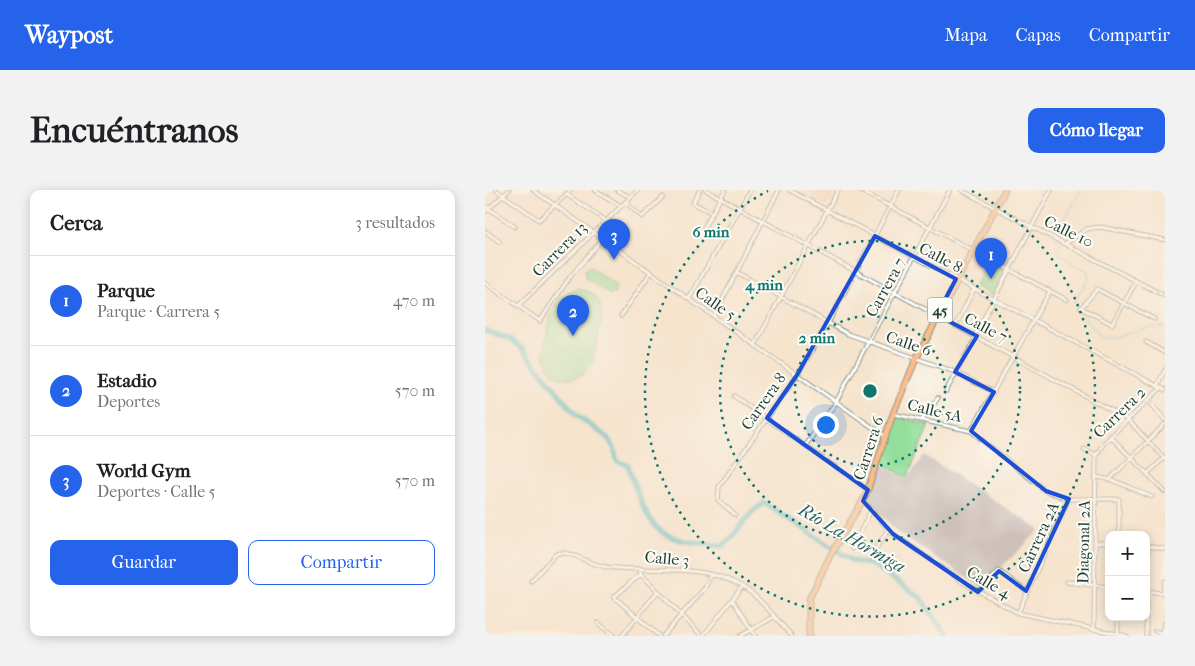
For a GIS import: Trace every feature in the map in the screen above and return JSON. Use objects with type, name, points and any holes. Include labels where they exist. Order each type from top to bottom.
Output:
[{"type":"main road","name":"Carrera 6","points":[[809,636],[809,599],[830,556],[868,490],[893,414],[916,358],[956,279],[1005,190]]},
{"type":"street","points":[[496,190],[539,220],[571,190]]},
{"type":"street","points":[[485,212],[487,207],[509,190]]},
{"type":"street","name":"Calle 5","points":[[533,190],[885,436]]},
{"type":"street","points":[[595,190],[621,206]]},
{"type":"street","points":[[617,190],[630,197]]},
{"type":"street","name":"Carrera 13","points":[[519,305],[637,190]]},
{"type":"street","points":[[700,190],[693,203],[712,213]]},
{"type":"street","name":"Calle 7","points":[[707,190],[1014,356],[1127,420],[1165,458]]},
{"type":"street","points":[[703,228],[725,190]]},
{"type":"street","points":[[689,299],[750,190]]},
{"type":"street","points":[[714,316],[779,190]]},
{"type":"street","name":"Calle 8","points":[[789,190],[1161,388]]},
{"type":"street","points":[[755,345],[838,190]]},
{"type":"street","points":[[859,190],[1067,300]]},
{"type":"street","name":"Carrera 8","points":[[735,515],[718,500],[719,487],[797,375],[828,323],[899,190]]},
{"type":"street","name":"Carrera 7","points":[[806,445],[836,402],[950,190]]},
{"type":"street","name":"Calle 10","points":[[961,190],[1061,240],[1165,296]]},
{"type":"street","points":[[946,391],[1051,190]]},
{"type":"street","points":[[566,194],[605,220]]},
{"type":"street","points":[[625,202],[642,217],[663,197]]},
{"type":"street","points":[[487,207],[515,227]]},
{"type":"street","points":[[1066,243],[1087,229],[1100,227],[1165,240]]},
{"type":"street","points":[[485,232],[500,242]]},
{"type":"street","points":[[485,282],[540,321],[570,277],[603,238]]},
{"type":"street","points":[[621,316],[651,272]]},
{"type":"street","name":"Calle 6","points":[[738,272],[828,323],[869,342],[955,372],[994,392]]},
{"type":"street","points":[[1136,282],[1124,303],[1112,324],[1081,308],[1097,289],[1124,303],[1154,319]]},
{"type":"street","points":[[956,325],[974,289]]},
{"type":"street","points":[[1050,291],[971,431],[1046,491],[1069,499],[1119,499],[1119,531]]},
{"type":"street","points":[[1146,342],[1165,353]]},
{"type":"street","name":"Carrera 2","points":[[1096,455],[1110,436],[1161,388],[1165,370]]},
{"type":"street","points":[[734,396],[868,490]]},
{"type":"street","points":[[922,420],[938,398]]},
{"type":"street","points":[[1148,400],[1165,420]]},
{"type":"street","name":"Calle 5A","points":[[893,414],[971,431]]},
{"type":"street","points":[[1111,478],[1165,424]]},
{"type":"street","points":[[1110,436],[1165,492]]},
{"type":"street","points":[[1084,449],[1096,455]]},
{"type":"street","name":"Diagonal 2A","points":[[1094,630],[1096,455]]},
{"type":"street","points":[[1147,474],[1165,458]]},
{"type":"street","points":[[1096,477],[1111,478],[1152,497]]},
{"type":"street","name":"Carrera 2A","points":[[1018,614],[1069,499]]},
{"type":"street","name":"Calle 4","points":[[863,501],[888,529],[978,592],[1018,614],[1127,636]]},
{"type":"street","points":[[853,549],[871,510]]},
{"type":"street","points":[[871,557],[888,529]]},
{"type":"street","points":[[1095,543],[1105,543]]},
{"type":"street","points":[[1150,546],[1165,549]]},
{"type":"street","name":"Calle 3","points":[[531,581],[556,554],[561,552],[569,553],[587,563],[606,567],[640,568],[727,577],[753,594],[792,636]]},
{"type":"street","points":[[640,568],[641,574],[702,636],[733,600],[742,586]]},
{"type":"street","points":[[978,592],[999,571],[1027,591]]},
{"type":"street","points":[[641,574],[614,597],[659,636]]},
{"type":"street","points":[[663,636],[705,588],[711,575]]},
{"type":"street","points":[[1150,591],[1163,592],[1165,581]]},
{"type":"street","points":[[1067,582],[1105,586]]},
{"type":"street","points":[[622,636],[659,592]]},
{"type":"street","points":[[733,600],[755,636]]},
{"type":"street","points":[[740,636],[751,628],[774,617]]},
{"type":"street","points":[[1118,621],[1118,634]]},
{"type":"street","points":[[1146,621],[1146,636]]},
{"type":"street","points":[[598,623],[614,636]]},
{"type":"street","points":[[1161,634],[1165,623]]},
{"type":"street","points":[[1155,631],[1165,635]]},
{"type":"highlighted area","points":[[875,236],[956,279],[937,315],[977,336],[955,372],[994,392],[971,431],[1046,491],[1069,499],[1026,591],[999,571],[978,592],[893,534],[863,501],[868,490],[767,418],[797,375]]},
{"type":"shaded area","points":[[815,190],[836,190],[827,207],[811,198]]},
{"type":"shaded area","points":[[924,455],[1040,530],[981,587],[897,532],[870,501],[881,464],[907,480]]},
{"type":"green space","points":[[988,261],[1007,271],[993,296],[975,286]]},
{"type":"green space","points":[[589,266],[616,286],[615,293],[610,295],[585,278],[585,269]]},
{"type":"green space","points":[[576,289],[587,291],[599,301],[602,316],[601,325],[589,369],[581,376],[565,379],[551,371],[543,354],[551,315],[555,306],[560,298]]},
{"type":"green space","points":[[895,416],[929,425],[907,478],[881,462]]},
{"type":"waterway","points":[[1058,239],[1059,224],[1064,220],[1081,190]]},
{"type":"waterway","points":[[1059,243],[1059,254],[1069,260],[1072,265],[1087,270],[1089,278],[1074,302],[1075,307],[1101,337],[1117,336],[1148,327],[1165,327]]},
{"type":"waterway","name":"Río La Hormiga","points":[[485,330],[509,339],[523,349],[576,415],[607,437],[614,448],[617,461],[628,465],[637,493],[652,522],[665,534],[685,541],[723,546],[753,512],[764,503],[853,561],[873,565],[920,597],[947,636]]},
{"type":"place","name":"World Gym","points":[[614,260]]},
{"type":"place","name":"Parque","points":[[991,279]]},
{"type":"place","name":"Estadio","points":[[573,336]]}]
